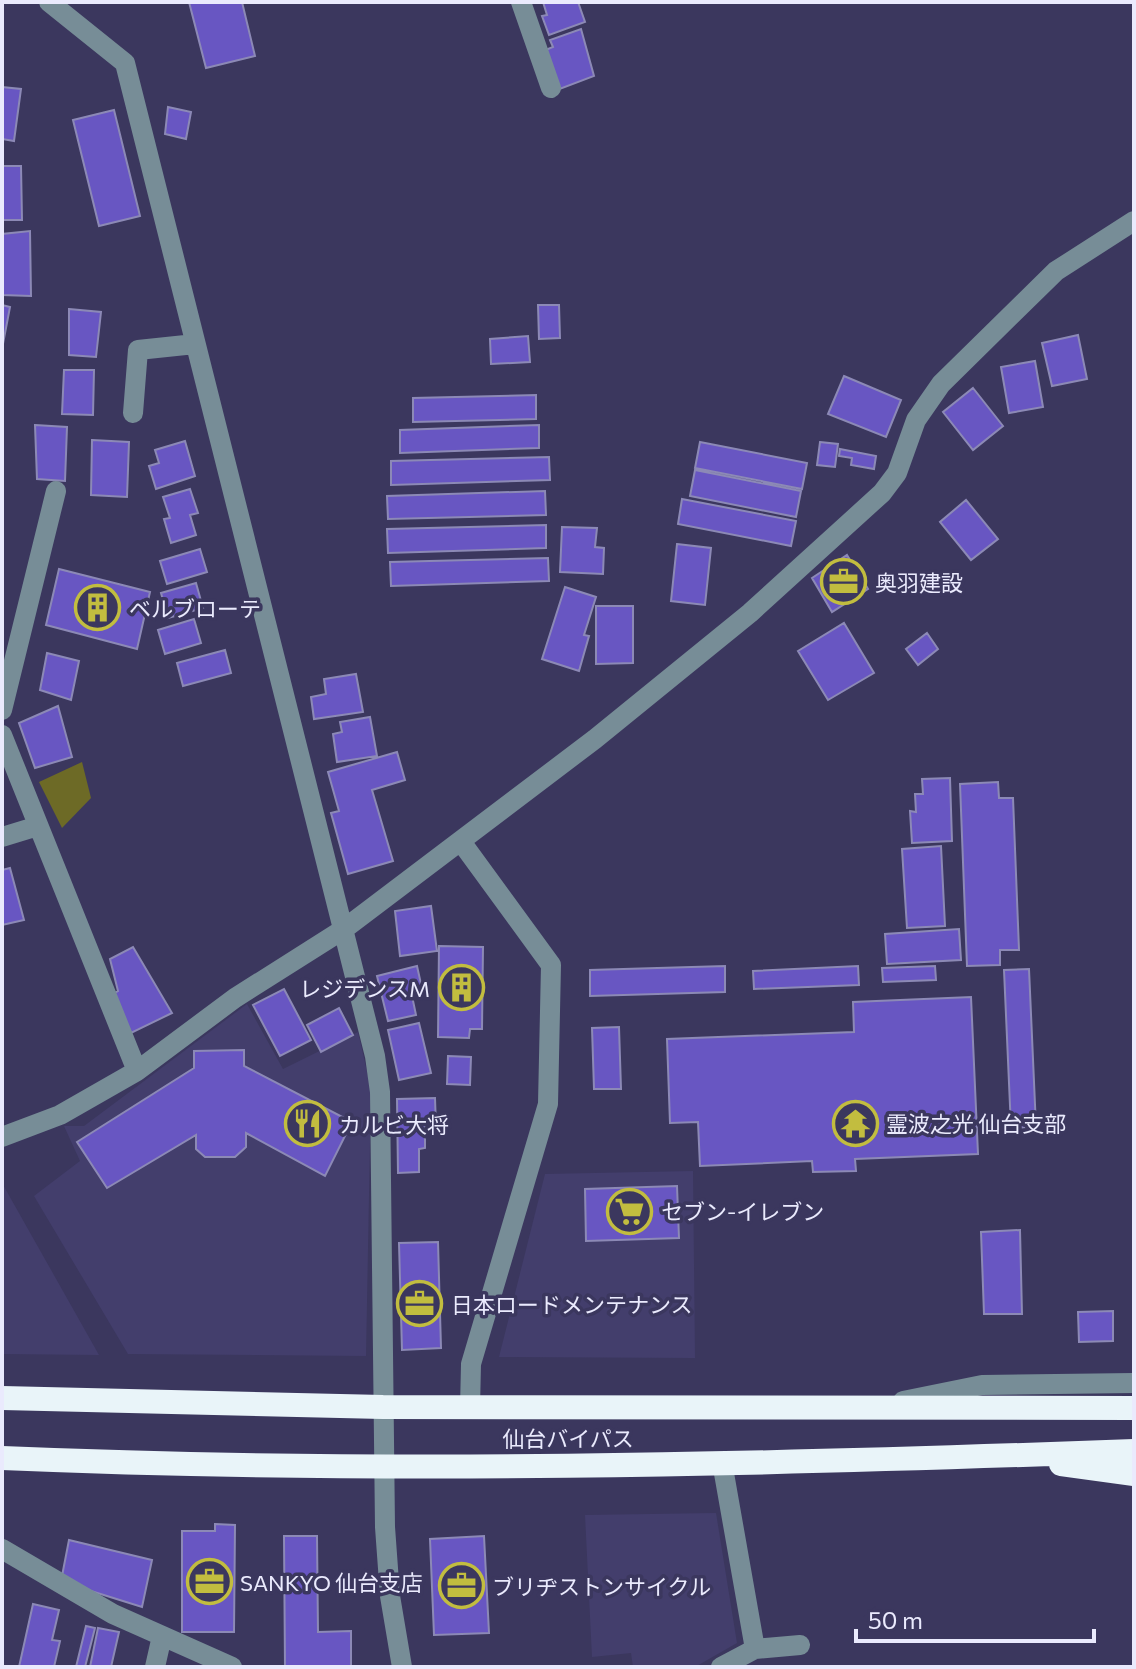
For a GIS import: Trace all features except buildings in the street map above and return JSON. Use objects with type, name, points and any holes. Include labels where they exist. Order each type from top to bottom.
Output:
[{"type":"highway","name":"仙台バイパス","points":[[2,1398],[470,1408],[1134,1408]]},
{"type":"highway","name":"仙台バイパス","points":[[2,1458],[384,1465],[722,1462],[1134,1451]]},
{"type":"highway","points":[[1015,1455],[1134,1474]]},
{"type":"street","points":[[49,2],[125,63],[344,929],[380,1092],[384,1465],[390,1596],[402,1667]]},
{"type":"street","points":[[521,2],[551,88]]},
{"type":"street","points":[[2,1137],[60,1115],[137,1071],[235,998],[344,929],[462,843],[750,613],[882,493],[897,473],[916,420],[941,384],[1056,271],[1134,221]]},
{"type":"street","points":[[133,413],[138,350],[195,344]]},
{"type":"street","points":[[2,710],[56,491]]},
{"type":"street","points":[[2,735],[137,1071]]},
{"type":"street","points":[[2,837],[38,826]]},
{"type":"street","points":[[462,843],[551,965],[548,1104],[471,1364],[470,1408]]},
{"type":"street","points":[[880,1406],[982,1385],[1134,1383]]},
{"type":"street","points":[[722,1462],[755,1649]]},
{"type":"street","points":[[2,1549],[113,1614],[232,1667]]},
{"type":"street","points":[[155,1667],[162,1636]]},
{"type":"street","points":[[721,1667],[755,1649],[800,1645]]},
{"type":"shaded area","points":[[82,762],[91,798],[62,828],[39,782]]},
{"type":"shaded area","points":[[247,1004],[283,1069],[358,1032],[371,1089],[366,1356],[128,1354],[34,1196],[80,1161],[64,1126],[84,1126]]},
{"type":"shaded area","points":[[693,1171],[695,1358],[499,1357],[545,1174]]},
{"type":"shaded area","points":[[2,1183],[99,1355],[2,1354]]},
{"type":"shaded area","points":[[716,1513],[737,1643],[695,1667],[633,1667],[631,1653],[592,1657],[585,1515]]},
{"type":"place","name":"奥羽建設","points":[[844,582]]},
{"type":"place","name":"ベルブローテ","points":[[98,608]]},
{"type":"place","name":"レジデンスM","points":[[461,988]]},
{"type":"place","name":"霊波之光 仙台支部","points":[[855,1123]]},
{"type":"place","name":"カルビ大将","points":[[308,1124]]},
{"type":"place","name":"セブン-イレブン","points":[[630,1211]]},
{"type":"place","name":"日本ロードメンテナンス","points":[[420,1304]]},
{"type":"place","name":"SANKYO 仙台支店","points":[[209,1582]]},
{"type":"place","name":"ブリヂストンサイクル","points":[[461,1586]]}]
